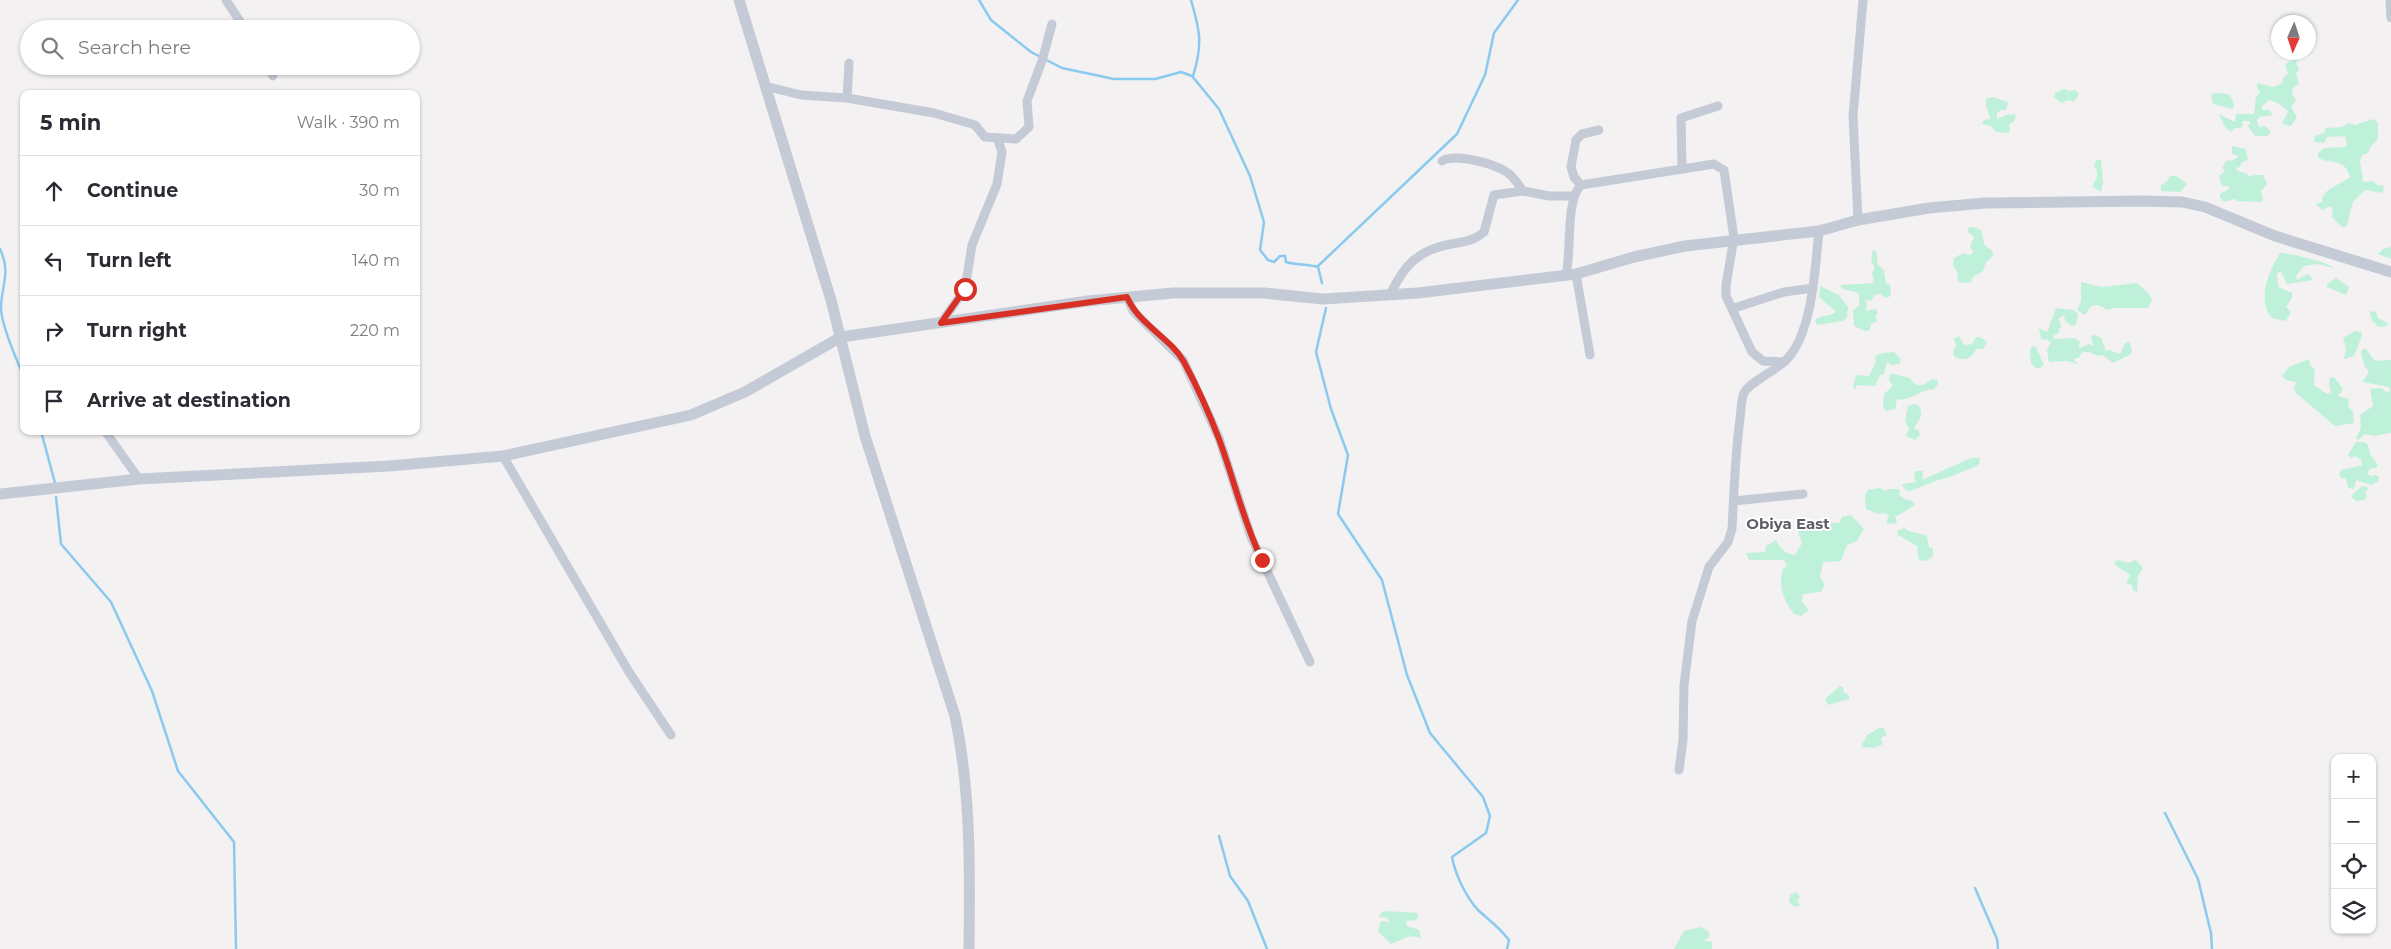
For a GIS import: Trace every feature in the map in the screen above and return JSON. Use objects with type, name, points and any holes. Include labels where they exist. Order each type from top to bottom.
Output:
[{"type":"street","points":[[226,0],[239,20]]},
{"type":"street","points":[[739,0],[841,337],[865,436],[949,696],[964,759],[970,865],[968,949]]},
{"type":"street","points":[[1858,220],[1853,116],[1863,0]]},
{"type":"street","points":[[2390,0],[2391,18]]},
{"type":"street","points":[[1002,152],[1028,127],[1027,101],[1043,57],[1052,24]]},
{"type":"street","points":[[847,98],[849,63]]},
{"type":"street","points":[[765,86],[801,95],[847,98],[934,113],[967,121],[975,125],[985,137],[998,140],[1016,139]]},
{"type":"street","points":[[1682,169],[1680,118],[1718,106]]},
{"type":"street","points":[[1581,185],[1574,177],[1571,167],[1576,140],[1582,134],[1599,130]]},
{"type":"street","points":[[941,323],[965,289],[972,245],[997,184],[1002,152],[998,140]]},
{"type":"street","points":[[1442,161],[1458,157],[1493,166],[1506,171],[1523,191]]},
{"type":"street","points":[[1590,355],[1571,274],[1573,196],[1581,185],[1714,164],[1724,170],[1734,238],[1726,285],[1726,296],[1734,308],[1752,352],[1763,360],[1784,362]]},
{"type":"street","points":[[1390,295],[1405,268],[1423,252],[1472,240],[1484,232],[1494,196],[1523,191],[1549,196],[1573,196]]},
{"type":"street","points":[[0,494],[139,479],[389,466],[504,456],[691,415],[745,392],[801,362],[841,337],[1127,297],[1264,293],[1323,299],[1390,295],[1571,274],[1634,256],[1685,246],[1734,238],[1819,231],[1858,220],[1929,208],[1984,203],[2182,202],[2205,207],[2275,236],[2391,272]]},
{"type":"street","points":[[1679,770],[1683,740],[1684,685],[1692,621],[1709,567],[1728,542],[1732,529],[1738,434],[1744,393],[1749,386],[1774,372],[1794,350],[1807,318],[1813,288],[1819,231]]},
{"type":"street","points":[[1734,308],[1784,292],[1813,288]]},
{"type":"street","points":[[1127,297],[1133,311],[1162,337],[1183,360],[1219,438],[1251,537],[1310,662]]},
{"type":"street","points":[[108,435],[139,479]]},
{"type":"street","points":[[504,456],[609,638],[671,735]]},
{"type":"street","points":[[1734,501],[1803,494]]},
{"type":"green space","points":[[2293,60],[2299,60],[2296,61],[2299,70],[2296,73],[2299,84],[2292,89],[2292,94],[2296,100],[2291,107],[2297,117],[2291,126],[2282,124],[2288,111],[2278,103],[2269,100],[2262,106],[2262,110],[2269,110],[2273,115],[2259,117],[2257,120],[2259,127],[2266,126],[2271,133],[2267,136],[2255,136],[2247,125],[2251,124],[2249,121],[2242,121],[2243,125],[2241,128],[2235,128],[2231,132],[2225,127],[2219,114],[2235,121],[2236,114],[2254,114],[2256,97],[2260,92],[2257,83],[2274,87],[2282,83],[2283,78],[2288,74],[2285,64]]},
{"type":"green space","points":[[2064,89],[2069,91],[2075,90],[2079,94],[2074,102],[2069,100],[2061,103],[2054,97],[2055,93]]},
{"type":"green space","points":[[2223,93],[2230,95],[2234,104],[2233,109],[2213,104],[2211,94]]},
{"type":"green space","points":[[1993,97],[2008,102],[2006,110],[2001,110],[1997,113],[1997,119],[2006,115],[2016,114],[2015,120],[2009,125],[2010,131],[2008,133],[1996,132],[1991,126],[1982,124],[1984,120],[1990,119],[1986,99]]},
{"type":"green space","points":[[2374,119],[2378,123],[2378,139],[2371,146],[2368,153],[2362,155],[2360,160],[2363,182],[2372,181],[2377,185],[2384,186],[2383,193],[2365,190],[2353,202],[2347,225],[2343,228],[2332,217],[2333,209],[2330,206],[2322,210],[2316,204],[2322,202],[2328,190],[2350,177],[2348,170],[2344,166],[2318,157],[2318,153],[2324,148],[2345,147],[2347,144],[2345,136],[2327,137],[2324,143],[2314,142],[2315,136],[2324,133],[2326,128],[2342,127],[2349,123],[2355,125]]},
{"type":"green space","points":[[2232,146],[2246,149],[2248,160],[2236,168],[2237,171],[2246,173],[2250,177],[2263,175],[2267,184],[2261,191],[2263,200],[2261,202],[2238,201],[2235,199],[2224,202],[2220,198],[2220,194],[2229,189],[2229,186],[2222,186],[2219,176],[2225,171],[2222,168],[2226,161],[2233,160],[2239,156],[2232,154]]},
{"type":"green space","points":[[2096,160],[2101,160],[2103,182],[2101,192],[2092,186],[2097,176],[2094,166]]},
{"type":"green space","points":[[2170,176],[2176,176],[2187,184],[2180,192],[2161,191],[2161,185]]},
{"type":"green space","points":[[1973,227],[1981,230],[1985,246],[1992,250],[1993,256],[1986,262],[1983,271],[1973,277],[1971,282],[1963,283],[1958,281],[1957,271],[1953,266],[1954,258],[1963,253],[1970,255],[1973,252],[1970,247],[1974,237],[1968,232],[1968,228]]},
{"type":"green space","points":[[2391,247],[2391,259],[2378,254],[2383,249]]},
{"type":"green space","points":[[1873,250],[1876,251],[1878,265],[1884,270],[1886,283],[1890,285],[1891,296],[1885,298],[1880,294],[1874,295],[1871,301],[1866,300],[1867,306],[1865,311],[1876,309],[1878,314],[1875,316],[1878,321],[1871,324],[1870,330],[1865,331],[1854,326],[1853,310],[1859,306],[1859,293],[1843,289],[1840,285],[1874,283],[1872,273],[1875,267],[1871,262]]},
{"type":"green space","points":[[2280,253],[2317,261],[2334,268],[2317,264],[2304,266],[2296,276],[2297,280],[2308,274],[2313,280],[2287,284],[2281,271],[2277,274],[2278,287],[2292,293],[2292,298],[2286,307],[2291,312],[2286,321],[2272,318],[2267,311],[2265,303],[2268,277]]},
{"type":"green space","points":[[2336,278],[2349,287],[2346,295],[2327,287],[2327,284]]},
{"type":"green space","points":[[2081,282],[2102,287],[2137,283],[2150,295],[2152,301],[2148,308],[2115,308],[2108,310],[2098,305],[2091,306],[2085,315],[2077,310],[2081,301]]},
{"type":"green space","points":[[1820,286],[1839,295],[1848,307],[1847,317],[1843,321],[1817,325],[1815,320],[1817,318],[1836,312],[1819,297]]},
{"type":"green space","points":[[2056,308],[2073,310],[2078,314],[2076,325],[2072,326],[2065,321],[2064,315],[2058,319],[2062,327],[2059,328],[2059,333],[2053,336],[2055,339],[2075,338],[2080,342],[2078,347],[2080,348],[2089,344],[2093,346],[2091,336],[2096,335],[2101,338],[2106,351],[2109,350],[2120,354],[2126,342],[2130,343],[2132,352],[2130,355],[2113,363],[2103,355],[2097,356],[2087,352],[2081,353],[2080,357],[2073,359],[2078,364],[2067,361],[2049,362],[2047,350],[2051,343],[2048,340],[2041,339],[2039,328],[2047,332]]},
{"type":"green space","points":[[2370,312],[2376,312],[2378,318],[2388,323],[2386,326],[2379,327],[2372,321]]},
{"type":"green space","points":[[2355,331],[2361,332],[2362,336],[2354,356],[2344,359],[2346,349],[2343,338]]},
{"type":"green space","points":[[1959,336],[1964,345],[1972,344],[1976,337],[1980,337],[1987,342],[1983,349],[1976,349],[1970,357],[1961,359],[1954,356],[1953,350],[1956,347],[1954,339]]},
{"type":"green space","points":[[2032,346],[2036,347],[2044,365],[2040,368],[2035,368],[2031,363],[2030,351]]},
{"type":"green space","points":[[2365,348],[2375,361],[2391,360],[2391,390],[2388,387],[2363,382],[2369,371],[2364,365],[2361,351]]},
{"type":"green space","points":[[1894,352],[1901,359],[1899,364],[1892,365],[1887,362],[1884,374],[1880,375],[1875,386],[1856,385],[1856,390],[1853,387],[1856,375],[1869,376],[1876,362],[1875,356]]},
{"type":"green space","points":[[2309,359],[2310,365],[2315,370],[2314,385],[2327,394],[2331,392],[2330,378],[2334,377],[2343,389],[2338,396],[2349,399],[2348,407],[2353,411],[2354,423],[2335,426],[2297,394],[2294,388],[2296,382],[2286,380],[2282,376],[2289,367]]},
{"type":"green space","points":[[1890,373],[1910,378],[1917,385],[1923,385],[1932,379],[1937,380],[1938,384],[1934,389],[1924,391],[1907,399],[1897,399],[1895,409],[1887,411],[1883,408],[1884,394],[1893,386],[1889,381]]},
{"type":"green space","points":[[2382,388],[2387,393],[2391,390],[2391,433],[2374,436],[2365,434],[2359,440],[2356,438],[2361,428],[2360,415],[2373,406],[2370,389]]},
{"type":"green space","points":[[1918,405],[1921,412],[1914,429],[1919,430],[1920,435],[1915,440],[1906,436],[1909,429],[1905,421],[1908,406]]},
{"type":"green space","points":[[2356,442],[2364,442],[2368,445],[2370,454],[2378,465],[2367,473],[2371,476],[2379,477],[2378,482],[2371,485],[2356,480],[2354,489],[2348,488],[2346,479],[2341,478],[2339,474],[2341,470],[2362,465],[2361,460],[2356,456],[2351,458],[2348,455]]},
{"type":"green space","points":[[1971,458],[1980,458],[1979,464],[1948,478],[1910,491],[1905,490],[1902,484],[1917,482],[1914,478],[1915,471],[1923,471],[1922,480]]},
{"type":"green space","points":[[2362,486],[2369,488],[2365,492],[2367,496],[2365,500],[2356,501],[2351,496]]},
{"type":"green space","points":[[1880,488],[1886,491],[1888,489],[1899,489],[1900,496],[1911,500],[1915,505],[1895,516],[1897,523],[1889,524],[1886,522],[1889,516],[1885,513],[1878,514],[1866,509],[1865,495],[1868,490]]},
{"type":"green space","points":[[1851,515],[1864,529],[1857,541],[1847,545],[1841,561],[1823,562],[1820,577],[1825,584],[1821,592],[1803,594],[1802,602],[1809,610],[1801,616],[1794,614],[1784,598],[1781,587],[1783,569],[1787,566],[1784,560],[1749,560],[1746,553],[1765,552],[1766,546],[1776,540],[1783,550],[1795,555],[1802,543],[1798,532],[1803,518],[1839,523],[1842,517]]},
{"type":"green space","points":[[1904,528],[1927,536],[1929,547],[1933,549],[1933,556],[1926,561],[1919,560],[1917,546],[1898,535],[1897,531]]},
{"type":"green space","points":[[2117,560],[2130,563],[2133,560],[2137,561],[2143,568],[2138,576],[2137,592],[2133,590],[2132,585],[2126,584],[2130,575],[2114,563]]},
{"type":"green space","points":[[1840,686],[1844,688],[1843,692],[1849,695],[1849,699],[1828,705],[1825,699]]},
{"type":"green space","points":[[1879,728],[1884,728],[1887,735],[1881,738],[1883,744],[1874,748],[1861,747],[1867,735]]},
{"type":"green space","points":[[1796,892],[1800,897],[1797,900],[1800,905],[1795,907],[1789,902],[1790,895]]},
{"type":"green space","points":[[1387,911],[1417,913],[1418,917],[1416,920],[1406,921],[1407,926],[1419,930],[1421,938],[1410,936],[1391,944],[1378,931],[1381,921],[1389,922],[1388,918],[1379,917],[1381,913]]},
{"type":"green space","points":[[1701,927],[1709,932],[1709,937],[1704,941],[1712,942],[1712,949],[1674,949],[1684,931]]},
{"type":"waterway","points":[[979,0],[991,20],[1031,52],[1062,68],[1114,79],[1155,79],[1181,72],[1192,76],[1219,109],[1250,176],[1264,222],[1260,250],[1268,260],[1274,262],[1280,256],[1285,256],[1286,262],[1318,267],[1322,283]]},
{"type":"waterway","points":[[1191,0],[1197,20],[1199,38],[1198,55],[1193,76]]},
{"type":"waterway","points":[[1318,266],[1457,134],[1485,75],[1494,33],[1518,0]]},
{"type":"waterway","points":[[0,249],[5,265],[1,313],[20,367]]},
{"type":"waterway","points":[[1326,308],[1316,352],[1331,409],[1348,455],[1338,514],[1382,580],[1407,675],[1430,733],[1483,797],[1490,816],[1486,833],[1452,857],[1465,892],[1478,910],[1509,940],[1507,949]]},
{"type":"waterway","points":[[42,435],[55,483]]},
{"type":"waterway","points":[[56,497],[61,544],[111,602],[152,691],[178,771],[234,842],[236,949]]},
{"type":"waterway","points":[[2165,813],[2198,879],[2211,933],[2212,949]]},
{"type":"waterway","points":[[1219,836],[1230,876],[1248,901],[1267,949]]},
{"type":"waterway","points":[[1975,888],[1997,939],[1998,949]]},
{"type":"district","name":"Obiya East","points":[[1788,523]]},
{"type":"route","points":[[965,289],[941,323],[1127,297],[1133,311],[1162,337],[1183,360],[1219,438],[1251,537],[1262,560]]}]
